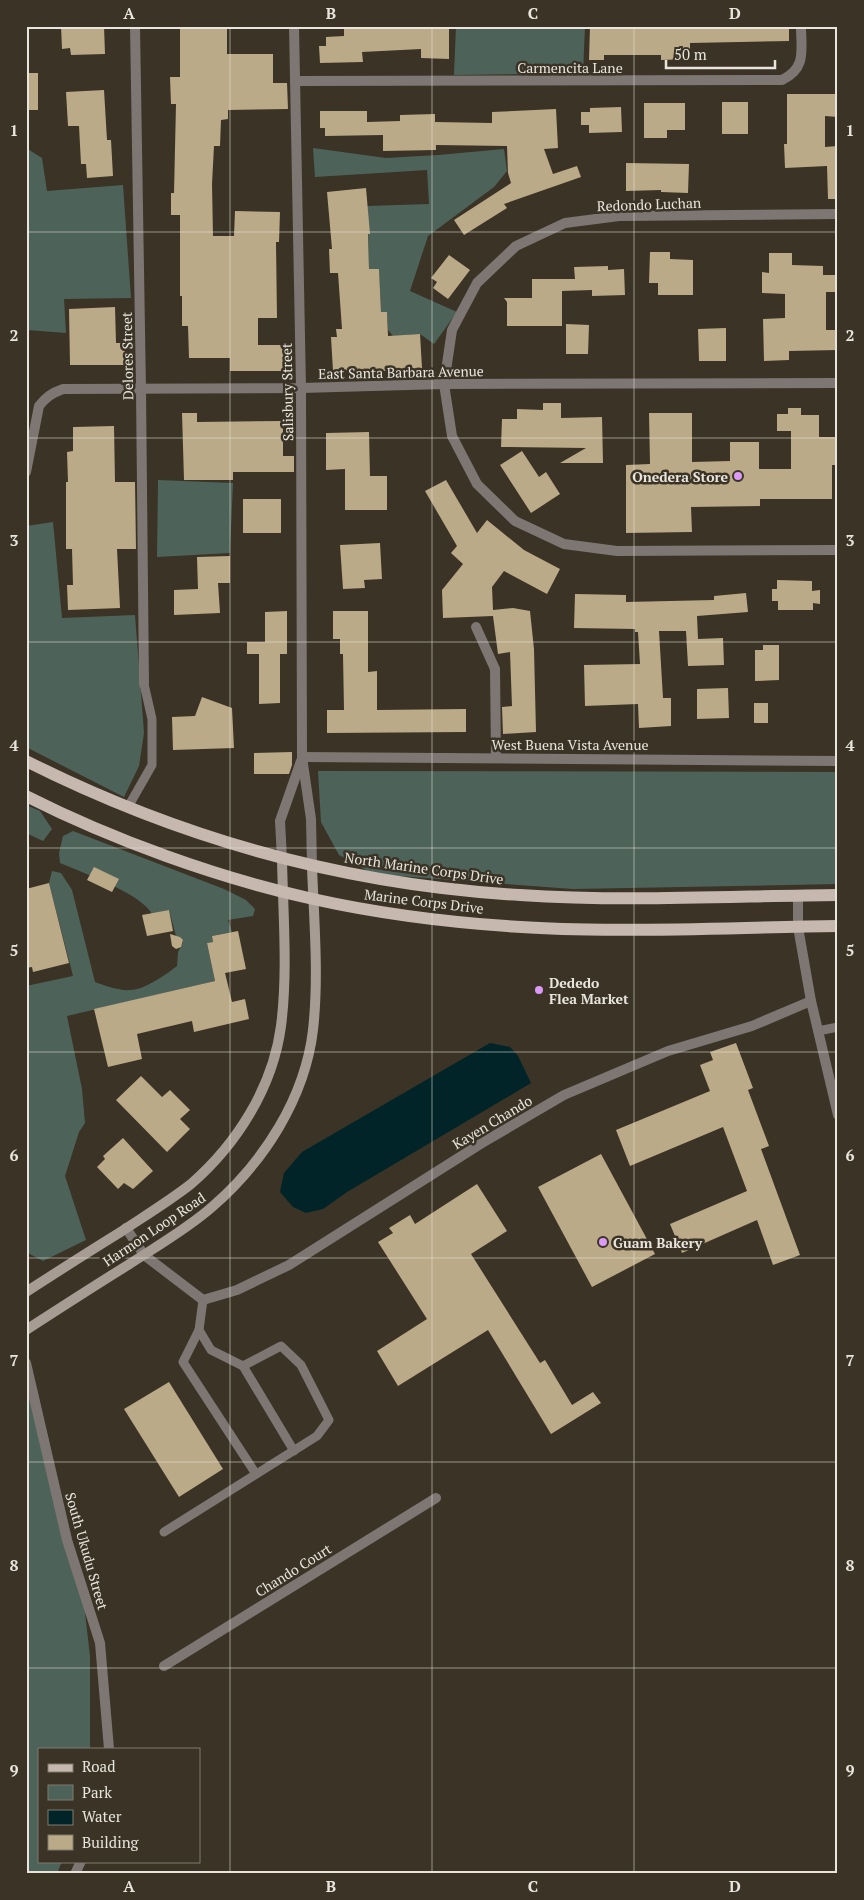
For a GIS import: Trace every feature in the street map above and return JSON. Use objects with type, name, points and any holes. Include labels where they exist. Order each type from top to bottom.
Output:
[{"type":"main road","name":"North Marine Corps Drive","points":[[26,761],[87,790],[211,838],[312,867],[419,885],[519,896],[608,898],[838,895]]},
{"type":"main road","name":"Marine Corps Drive","points":[[26,796],[90,825],[239,880],[313,899],[414,916],[517,926],[608,929],[838,926]]},
{"type":"main road","name":"Harmon Loop Road","points":[[26,1292],[166,1202],[190,1184],[212,1164],[241,1128],[264,1085],[274,1057],[281,1026],[284,992],[282,859]]},
{"type":"main road","name":"Harmon Loop Road","points":[[26,1330],[177,1233],[211,1208],[236,1186],[258,1160],[277,1130],[305,1066],[313,1031],[316,993],[312,867]]},
{"type":"street","name":"Delores Street","points":[[134,26],[142,390],[144,684]]},
{"type":"street","name":"Salisbury Street","points":[[294,26],[301,388],[302,757],[311,819],[312,867]]},
{"type":"street","name":"Carmencita Lane","points":[[295,81],[782,80],[797,70],[801,63],[801,26]]},
{"type":"street","name":"Redondo Luchan","points":[[838,214],[618,216],[565,223],[516,246],[477,283],[452,330],[444,384],[452,436],[477,484],[515,521],[564,544],[617,551],[838,550]]},
{"type":"street","name":"East Santa Barbara Avenue","points":[[26,472],[39,406],[53,392],[63,389],[301,388],[444,384],[838,383]]},
{"type":"street","points":[[476,627],[495,669],[496,758]]},
{"type":"street","name":"Salisbury Street","points":[[282,859],[280,821],[302,757]]},
{"type":"street","name":"West Buena Vista Avenue","points":[[302,757],[838,761]]},
{"type":"street","points":[[798,896],[798,926],[811,1001],[818,1031],[833,1076],[838,1115]]},
{"type":"street","name":"Kayen Chando","points":[[203,1300],[237,1290],[289,1265],[482,1143],[564,1095],[668,1051],[752,1026],[811,1001]]},
{"type":"street","points":[[126,1228],[144,1254],[203,1300]]},
{"type":"street","name":"South Ukudu Street","points":[[26,1363],[67,1540],[100,1643],[109,1748]]},
{"type":"street","name":"Chando Court","points":[[164,1666],[436,1498]]},
{"type":"street","points":[[75,1874],[81,1862]]},
{"type":"lane","points":[[128,807],[152,765],[152,719],[144,684]]},
{"type":"lane","points":[[818,1031],[838,1027]]},
{"type":"lane","points":[[203,1300],[199,1330],[183,1362],[256,1474]]},
{"type":"lane","points":[[199,1330],[211,1350],[243,1366],[294,1451]]},
{"type":"lane","points":[[164,1532],[317,1436],[329,1420],[301,1364],[281,1346],[243,1366]]},
{"type":"green space","points":[[456,26],[585,26],[583,73],[454,75]]},
{"type":"green space","points":[[26,148],[42,158],[47,191],[123,185],[131,298],[64,299],[66,333],[27,330],[26,327]]},
{"type":"green space","points":[[313,148],[386,158],[504,149],[507,171],[494,187],[428,236],[410,291],[457,312],[434,344],[420,334],[393,336],[388,330],[387,312],[381,312],[379,269],[369,269],[367,206],[429,204],[427,170],[315,177]]},
{"type":"green space","points":[[158,480],[233,483],[230,553],[157,557]]},
{"type":"green space","points":[[53,522],[62,618],[135,615],[144,733],[139,766],[124,797],[26,747],[26,526]]},
{"type":"green space","points":[[318,771],[838,772],[838,884],[573,889],[373,874],[339,855],[321,822]]},
{"type":"green space","points":[[26,805],[40,811],[52,829],[43,841],[26,833]]},
{"type":"green space","points":[[73,831],[224,889],[246,900],[255,909],[253,916],[228,920],[232,932],[212,936],[213,942],[207,943],[215,981],[67,1016],[82,1089],[85,1123],[79,1132],[65,1176],[86,1240],[43,1261],[26,1252],[26,986],[73,976],[49,883],[52,871],[61,873],[72,890],[95,982],[126,990],[149,985],[177,966],[178,952],[183,942],[180,937],[176,936],[169,910],[152,914],[146,906],[124,891],[60,863],[59,853],[63,836]]},
{"type":"green space","points":[[37,1390],[81,1578],[90,1656],[90,1748],[38,1748],[38,1862],[62,1862],[57,1874],[26,1874],[26,1397]]},
{"type":"water","points":[[490,1043],[510,1047],[518,1056],[531,1083],[347,1192],[323,1209],[306,1213],[293,1207],[280,1192],[284,1173],[302,1152]]},
{"type":"building","points":[[61,26],[104,26],[105,54],[71,55],[70,48],[62,49]]},
{"type":"building","points":[[180,26],[227,26],[227,54],[273,54],[273,83],[287,83],[288,109],[228,110],[228,119],[221,120],[220,146],[214,146],[212,184],[213,236],[234,236],[235,211],[280,212],[279,242],[276,242],[277,318],[258,318],[258,345],[286,345],[286,371],[230,371],[230,358],[189,358],[188,326],[182,326],[182,296],[180,296],[180,215],[171,215],[171,193],[174,193],[176,104],[171,104],[170,77],[180,77]]},
{"type":"building","points":[[344,26],[449,26],[449,59],[421,58],[421,49],[362,52],[363,62],[320,63],[319,46],[326,46],[326,37],[344,36]]},
{"type":"building","points":[[590,26],[789,26],[789,41],[690,43],[690,59],[661,60],[661,55],[604,55],[604,60],[589,60]]},
{"type":"building","points":[[26,73],[38,73],[38,110],[26,110]]},
{"type":"building","points":[[104,90],[107,140],[111,140],[113,176],[87,178],[86,164],[81,164],[79,126],[68,126],[66,92]]},
{"type":"building","points":[[787,94],[838,94],[838,117],[825,116],[825,147],[838,146],[838,199],[828,199],[827,166],[785,168],[784,144],[787,144]]},
{"type":"building","points":[[722,102],[748,102],[748,134],[722,134]]},
{"type":"building","points":[[644,103],[685,103],[685,130],[667,130],[667,138],[644,138]]},
{"type":"building","points":[[621,107],[622,132],[589,133],[589,125],[581,125],[581,112],[590,112],[590,108]]},
{"type":"building","points":[[556,109],[558,148],[544,149],[553,174],[577,166],[581,177],[504,204],[507,208],[464,235],[454,220],[511,183],[508,173],[507,146],[436,145],[436,150],[383,151],[383,135],[325,136],[325,128],[320,128],[320,111],[367,111],[367,122],[400,121],[400,115],[435,114],[435,122],[492,123],[492,112]]},
{"type":"building","points":[[626,163],[689,164],[688,193],[661,192],[661,190],[626,191]]},
{"type":"building","points":[[366,188],[370,234],[368,234],[369,269],[379,269],[381,312],[387,312],[388,336],[420,334],[422,368],[382,371],[382,369],[333,371],[331,337],[337,337],[336,329],[342,329],[338,273],[330,273],[329,249],[332,249],[327,192]]},
{"type":"building","points":[[650,252],[670,252],[670,259],[693,260],[693,295],[658,295],[658,283],[649,283]]},
{"type":"building","points":[[769,253],[792,253],[792,265],[823,266],[823,275],[838,275],[838,292],[826,292],[826,330],[838,330],[838,350],[789,351],[789,360],[764,361],[763,319],[785,318],[785,294],[762,293],[762,272],[769,273]]},
{"type":"building","points":[[449,255],[470,270],[448,299],[433,288],[437,282],[431,278]]},
{"type":"building","points":[[608,266],[608,270],[624,269],[625,295],[592,296],[592,290],[562,291],[562,326],[507,326],[507,302],[504,298],[532,298],[532,279],[575,279],[574,267]]},
{"type":"building","points":[[115,307],[116,343],[125,343],[125,365],[70,365],[69,309]]},
{"type":"building","points":[[566,324],[589,325],[588,354],[566,354]]},
{"type":"building","points":[[726,328],[726,361],[699,361],[698,329]]},
{"type":"building","points":[[543,403],[561,403],[561,418],[602,417],[603,463],[560,463],[586,448],[501,447],[502,419],[517,419],[517,409],[543,410]]},
{"type":"building","points":[[788,408],[801,408],[801,415],[819,415],[819,437],[838,437],[838,465],[832,465],[832,499],[760,499],[760,506],[691,507],[692,532],[626,533],[626,465],[650,464],[649,413],[692,413],[692,462],[730,461],[730,442],[759,442],[759,469],[791,469],[791,431],[777,431],[777,414],[788,414]]},
{"type":"building","points":[[182,413],[197,413],[197,422],[283,421],[283,456],[294,456],[294,472],[233,472],[233,480],[184,480]]},
{"type":"building","points":[[114,426],[115,482],[135,482],[136,549],[117,549],[120,608],[68,610],[67,585],[73,585],[72,549],[66,549],[66,482],[68,482],[67,452],[73,451],[73,427]]},
{"type":"building","points":[[369,432],[370,476],[387,476],[387,510],[345,510],[345,469],[326,470],[326,433]]},
{"type":"building","points":[[522,451],[539,477],[546,472],[560,494],[531,513],[500,465]]},
{"type":"building","points":[[446,480],[477,533],[487,520],[524,550],[560,569],[547,594],[504,571],[492,587],[493,610],[513,608],[530,611],[534,649],[536,732],[503,734],[502,707],[512,706],[510,652],[498,654],[493,616],[443,618],[442,590],[463,564],[451,553],[457,546],[425,491]]},
{"type":"building","points":[[243,499],[281,499],[281,533],[243,533]]},
{"type":"building","points":[[380,543],[382,579],[364,580],[365,588],[343,589],[340,545]]},
{"type":"building","points":[[230,556],[230,583],[218,583],[220,613],[174,615],[174,590],[198,589],[197,557]]},
{"type":"building","points":[[777,580],[812,581],[812,591],[820,590],[820,604],[813,603],[813,610],[778,610],[778,601],[772,601],[772,589],[777,589]]},
{"type":"building","points":[[746,593],[748,612],[697,616],[698,639],[723,638],[724,665],[688,666],[686,631],[659,631],[663,698],[671,698],[671,726],[639,728],[638,704],[585,706],[584,665],[640,664],[638,632],[635,632],[635,629],[574,628],[575,594],[626,595],[626,602],[714,600],[714,596]]},
{"type":"building","points":[[287,611],[287,654],[280,654],[280,703],[259,704],[259,654],[247,654],[247,642],[265,642],[265,612]]},
{"type":"building","points":[[333,611],[368,611],[368,672],[377,671],[377,710],[466,709],[466,732],[327,733],[327,710],[344,710],[343,654],[340,654],[340,639],[333,639]]},
{"type":"building","points":[[763,645],[779,645],[779,680],[755,681],[755,650],[763,650]]},
{"type":"building","points":[[728,688],[729,718],[697,719],[697,689]]},
{"type":"building","points":[[202,697],[232,708],[234,748],[173,750],[172,717],[195,716]]},
{"type":"building","points":[[754,703],[768,703],[768,723],[754,723]]},
{"type":"building","points":[[292,752],[292,765],[289,774],[254,774],[254,753]]},
{"type":"building","points":[[94,867],[119,879],[112,892],[87,880]]},
{"type":"building","points":[[49,883],[69,963],[33,972],[32,967],[26,968],[26,889]]},
{"type":"building","points":[[169,910],[173,931],[147,936],[142,915]]},
{"type":"building","points":[[238,931],[246,969],[225,973],[232,1002],[245,999],[249,1019],[194,1032],[192,1021],[137,1034],[142,1059],[108,1067],[94,1009],[215,981],[207,943],[213,942],[212,936]]},
{"type":"building","points":[[170,934],[183,940],[181,947],[176,949],[172,946]]},
{"type":"building","points":[[736,1043],[753,1088],[748,1090],[769,1146],[761,1149],[800,1255],[773,1265],[757,1220],[682,1253],[670,1224],[747,1191],[723,1127],[630,1166],[616,1130],[710,1091],[700,1065],[713,1060],[710,1052]]},
{"type":"building","points":[[141,1076],[162,1097],[170,1090],[190,1110],[180,1119],[190,1129],[167,1152],[116,1100]]},
{"type":"building","points":[[123,1138],[153,1171],[133,1189],[124,1183],[118,1189],[97,1167],[105,1159],[103,1156]]},
{"type":"building","points":[[601,1154],[655,1254],[592,1287],[538,1187]]},
{"type":"building","points":[[477,1184],[507,1231],[471,1254],[540,1363],[545,1360],[572,1405],[593,1392],[601,1403],[551,1434],[488,1330],[398,1386],[377,1351],[427,1319],[378,1242],[393,1233],[389,1228],[410,1215],[415,1224]]},
{"type":"building","points":[[169,1382],[223,1469],[179,1497],[124,1409]]},
{"type":"place","name":"Onedera Store","points":[[738,476]]},
{"type":"place","name":"Dededo Flea Market","points":[[539,990]]},
{"type":"place","name":"Guam Bakery","points":[[603,1242]]}]
